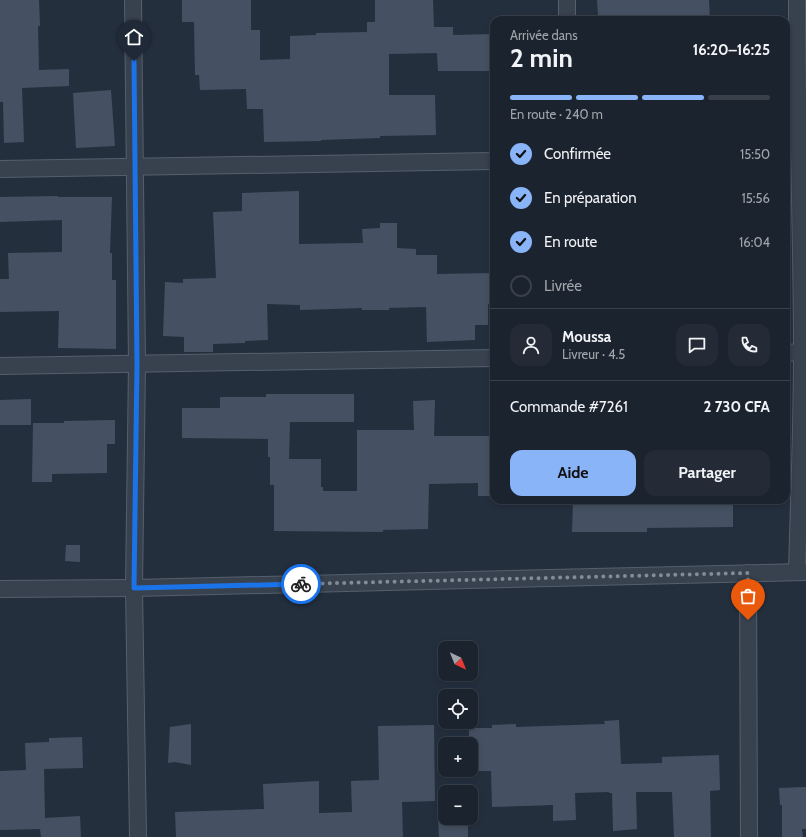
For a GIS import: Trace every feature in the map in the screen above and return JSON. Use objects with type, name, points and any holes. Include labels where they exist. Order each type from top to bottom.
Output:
[{"type":"street","points":[[133,0],[137,364],[134,588],[138,837]]},
{"type":"street","points":[[566,0],[567,16]]},
{"type":"street","points":[[0,589],[134,588],[802,572],[794,352],[804,306],[793,155],[801,84],[797,0]]},
{"type":"street","points":[[0,169],[490,161]]},
{"type":"street","points":[[0,366],[490,358]]},
{"type":"street","points":[[748,573],[749,837]]},
{"type":"building","points":[[0,0],[39,0],[39,70],[69,69],[69,86],[22,88],[24,142],[4,143],[3,102],[0,102]]},
{"type":"building","points":[[182,0],[251,0],[251,30],[260,30],[260,60],[290,59],[290,36],[316,35],[316,33],[367,32],[367,22],[375,22],[375,0],[433,0],[434,27],[453,27],[453,35],[490,34],[490,71],[438,71],[437,53],[389,54],[389,95],[435,95],[436,135],[380,136],[380,138],[321,141],[264,142],[263,109],[247,109],[246,89],[200,90],[199,75],[195,75],[194,22],[182,22]]},
{"type":"building","points":[[597,0],[709,0],[710,16],[598,16]]},
{"type":"building","points":[[111,90],[115,146],[76,148],[73,93]]},
{"type":"building","points":[[299,191],[299,244],[363,243],[362,229],[380,228],[380,223],[397,223],[397,248],[416,249],[416,255],[437,255],[437,274],[490,273],[488,325],[475,325],[475,340],[427,342],[426,307],[389,308],[389,310],[362,310],[362,308],[300,310],[300,305],[267,304],[268,340],[245,341],[245,343],[213,344],[213,352],[184,352],[184,337],[163,336],[165,282],[183,283],[183,279],[216,278],[213,212],[242,211],[242,193]]},
{"type":"building","points":[[0,197],[112,197],[110,253],[112,253],[112,280],[116,280],[116,349],[58,348],[59,311],[0,312],[0,279],[9,279],[8,253],[62,252],[62,220],[0,222]]},
{"type":"building","points":[[266,394],[354,394],[354,422],[290,422],[289,459],[321,459],[321,487],[323,487],[323,491],[357,491],[357,430],[414,430],[413,401],[435,400],[434,436],[490,436],[490,496],[478,496],[478,483],[429,484],[428,529],[383,530],[383,532],[274,531],[274,485],[270,485],[270,457],[268,457],[268,439],[182,438],[182,408],[220,408],[220,397],[266,397]]},
{"type":"building","points":[[31,399],[31,425],[0,425],[0,400]]},
{"type":"building","points":[[115,420],[115,444],[107,444],[107,473],[52,474],[52,482],[32,482],[33,423]]},
{"type":"building","points":[[573,504],[733,504],[733,527],[647,528],[647,532],[572,532]]},
{"type":"building","points":[[66,545],[80,545],[80,562],[65,561]]},
{"type":"building","points":[[619,720],[621,764],[662,763],[662,757],[719,755],[720,790],[710,791],[711,837],[674,837],[672,792],[636,792],[637,829],[613,831],[612,793],[609,792],[575,793],[576,820],[553,821],[553,805],[492,807],[491,771],[478,771],[478,737],[469,737],[469,729],[492,728],[492,725],[516,724],[516,727],[605,724],[604,721]]},
{"type":"building","points":[[191,724],[191,765],[175,762],[168,763],[170,727]]},
{"type":"building","points":[[434,725],[435,801],[402,802],[403,837],[176,837],[175,812],[264,809],[263,784],[319,781],[319,813],[352,812],[351,781],[379,780],[378,726]]},
{"type":"building","points":[[82,737],[83,768],[44,769],[45,818],[80,816],[81,837],[41,837],[40,829],[0,830],[0,771],[26,770],[25,743],[49,742],[49,738]]},
{"type":"building","points":[[806,787],[806,829],[802,829],[803,837],[782,837],[782,805],[780,805],[779,788]]},
{"type":"building","points":[[438,825],[468,825],[468,837],[439,837]]},
{"type":"way so far","points":[[301,584],[748,573],[748,620]]},
{"type":"route","points":[[134,61],[137,364],[134,588],[301,584]]}]
